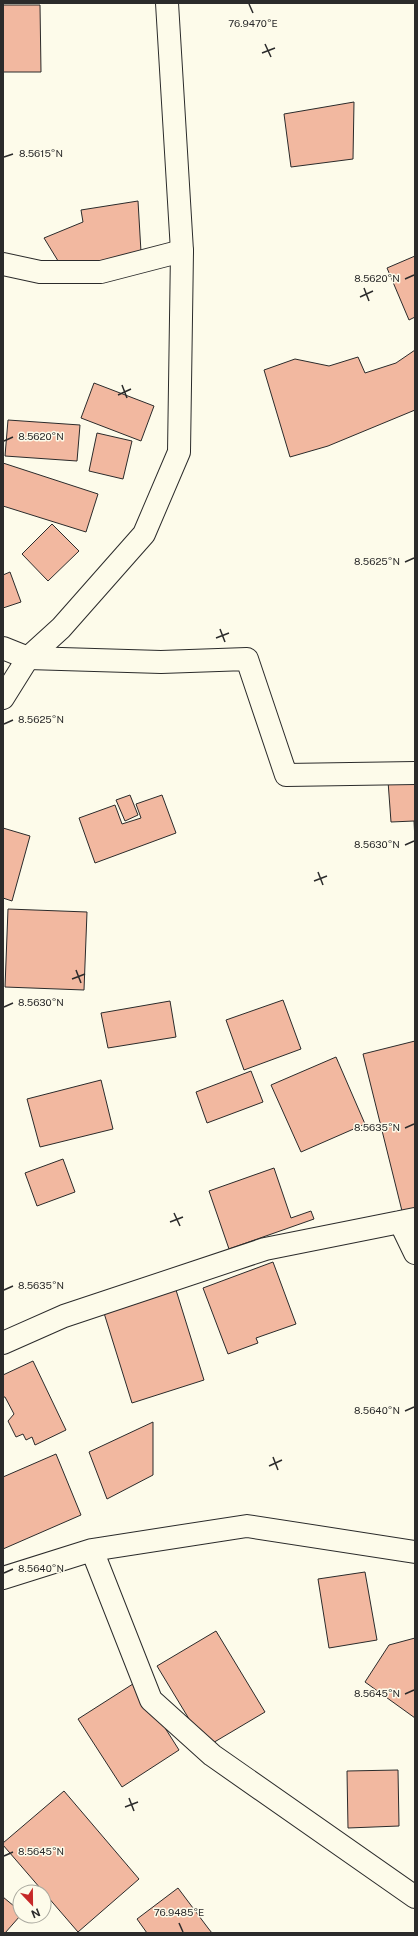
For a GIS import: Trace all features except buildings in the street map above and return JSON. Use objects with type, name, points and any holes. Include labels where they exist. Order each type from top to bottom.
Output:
[{"type":"street","points":[[3,698],[28,658],[61,628],[144,534],[179,452],[182,252],[167,3]]},
{"type":"street","points":[[3,264],[40,272],[100,272],[182,252]]},
{"type":"street","points":[[3,648],[28,658],[161,662],[247,659],[286,774],[415,773]]},
{"type":"street","points":[[3,1343],[64,1316],[265,1249],[407,1220],[415,1253]]},
{"type":"street","points":[[3,1578],[92,1550],[247,1526],[415,1552]]},
{"type":"street","points":[[92,1550],[151,1700],[212,1754],[415,1897]]}]
